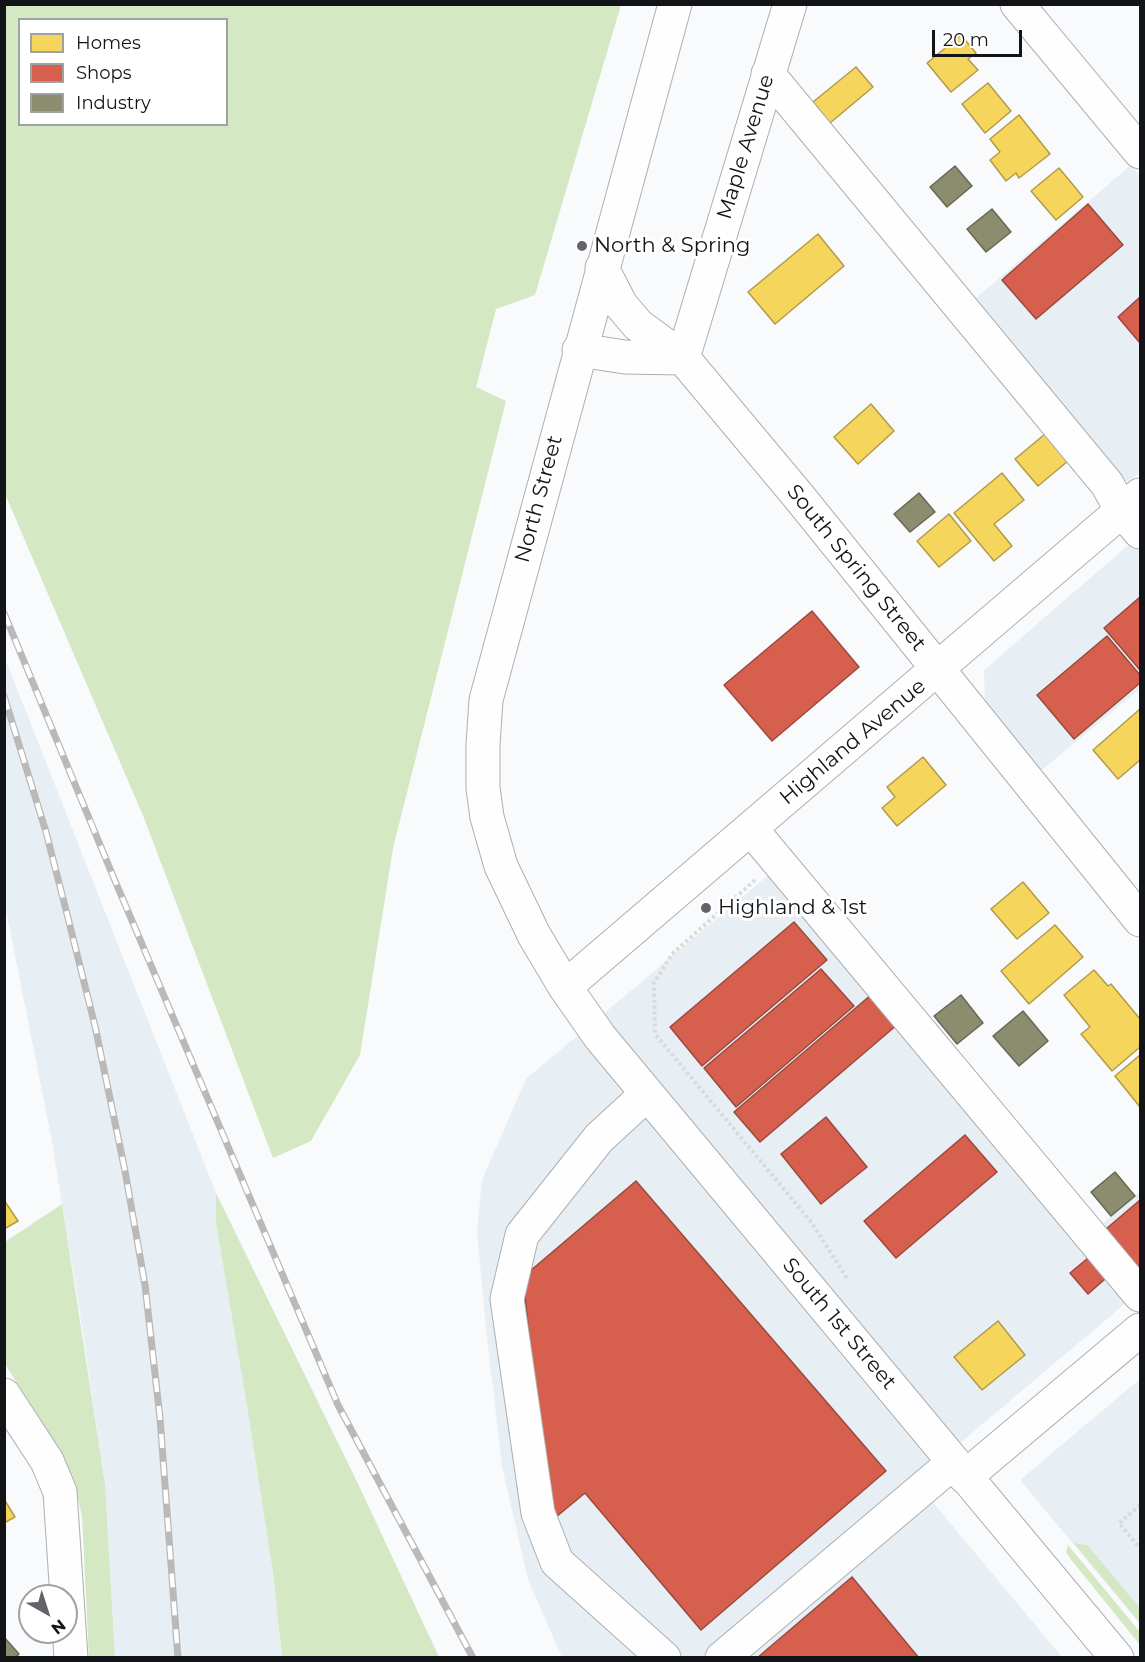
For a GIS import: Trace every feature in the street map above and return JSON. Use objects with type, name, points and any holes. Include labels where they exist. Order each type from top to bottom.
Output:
[{"type":"street","name":"North Street","points":[[565,987],[534,935],[501,866],[483,788],[486,700],[579,350],[675,4]]},
{"type":"street","name":"Maple Avenue","points":[[683,358],[790,4]]},
{"type":"street","points":[[1017,4],[1140,152]]},
{"type":"street","points":[[768,74],[1107,484],[1134,513]]},
{"type":"street","name":"South Spring Street","points":[[602,268],[621,305],[638,325],[683,358],[807,507],[1140,920]]},
{"type":"street","points":[[579,350],[625,357],[683,358]]},
{"type":"street","name":"Highland Avenue","points":[[565,987],[937,670],[1134,513]]},
{"type":"street","points":[[751,829],[1140,1295]]},
{"type":"street","name":"South 1st Street","points":[[565,987],[600,1037],[1117,1658]]},
{"type":"street","points":[[647,1094],[599,1137],[522,1235],[507,1299],[538,1513],[557,1562],[664,1658]]},
{"type":"street","points":[[722,1658],[1140,1330]]},
{"type":"street","points":[[4,1395],[47,1461],[60,1492],[72,1656]]},
{"type":"path","points":[[778,861],[672,954],[654,983],[655,1034],[812,1224],[848,1280]]},
{"type":"path","points":[[1140,1505],[1119,1523],[1140,1548]]},
{"type":"shaded area","points":[[1131,165],[1140,177],[1140,472],[1128,483],[1034,382],[969,304]]},
{"type":"shaded area","points":[[1140,535],[1140,689],[1038,773],[985,703],[984,670]]},
{"type":"shaded area","points":[[4,656],[216,1193],[216,1223],[273,1573],[282,1657],[115,1657],[105,1484],[51,1136],[5,905]]},
{"type":"shaded area","points":[[778,867],[1082,1241],[1140,1192],[1140,1291],[915,1481],[1062,1657],[562,1657],[528,1580],[502,1466],[486,1328],[477,1231],[482,1180],[526,1079]]},
{"type":"shaded area","points":[[1140,1379],[1140,1624],[1020,1480]]},
{"type":"green space","points":[[4,5],[621,5],[535,295],[496,309],[476,387],[506,401],[393,848],[360,1055],[311,1141],[273,1158],[144,818],[5,494]]},
{"type":"green space","points":[[216,1193],[360,1488],[439,1657],[282,1657],[273,1573],[216,1223]]},
{"type":"green space","points":[[62,1204],[105,1484],[115,1657],[89,1657],[82,1516],[74,1481],[59,1449],[5,1364],[5,1242]]},
{"type":"green space","points":[[1074,1543],[1087,1545],[1140,1608],[1140,1623]]},
{"type":"green space","points":[[1068,1545],[1140,1632],[1140,1645],[1069,1557],[1066,1552]]},
{"type":"building: Homes","points":[[961,35],[976,53],[968,59],[978,70],[951,92],[927,63]]},
{"type":"building: Homes","points":[[856,67],[873,87],[830,123],[813,102]]},
{"type":"building: Homes","points":[[988,83],[1011,111],[985,133],[962,104]]},
{"type":"building: Homes","points":[[1019,115],[1050,154],[1019,178],[1016,173],[1006,181],[990,160],[1000,152],[990,139]]},
{"type":"building: Homes","points":[[1059,168],[1083,197],[1056,220],[1031,191]]},
{"type":"building: Homes","points":[[818,234],[844,266],[775,324],[748,292]]},
{"type":"building: Homes","points":[[871,404],[894,431],[858,464],[834,437]]},
{"type":"building: Homes","points":[[1045,434],[1068,461],[1038,486],[1015,459]]},
{"type":"building: Homes","points":[[1002,473],[1024,500],[994,524],[1012,546],[994,561],[954,513]]},
{"type":"building: Homes","points":[[949,514],[971,541],[939,567],[917,541]]},
{"type":"building: Homes","points":[[1140,709],[1140,760],[1118,779],[1093,750]]},
{"type":"building: Homes","points":[[923,757],[946,785],[897,826],[882,808],[895,797],[887,787]]},
{"type":"building: Homes","points":[[1023,882],[1049,913],[1017,939],[991,909]]},
{"type":"building: Homes","points":[[1055,925],[1083,957],[1029,1004],[1001,971]]},
{"type":"building: Homes","points":[[1094,970],[1108,986],[1111,984],[1140,1019],[1140,1047],[1112,1071],[1081,1034],[1090,1027],[1064,995]]},
{"type":"building: Homes","points":[[1140,1055],[1140,1107],[1115,1076]]},
{"type":"building: Homes","points":[[4,1200],[18,1221],[4,1229]]},
{"type":"building: Homes","points":[[998,1321],[1025,1355],[982,1390],[954,1357]]},
{"type":"building: Homes","points":[[4,1499],[15,1517],[4,1523]]},
{"type":"building: Shops","points":[[1088,204],[1123,245],[1036,319],[1002,280]]},
{"type":"building: Shops","points":[[1140,297],[1140,343],[1118,317]]},
{"type":"building: Shops","points":[[1140,597],[1140,670],[1104,628]]},
{"type":"building: Shops","points":[[812,611],[859,667],[772,741],[724,685]]},
{"type":"building: Shops","points":[[1107,636],[1140,675],[1140,683],[1074,739],[1037,695]]},
{"type":"building: Shops","points":[[794,922],[827,960],[702,1066],[670,1027]]},
{"type":"building: Shops","points":[[821,969],[854,1006],[736,1107],[704,1068]]},
{"type":"building: Shops","points":[[872,994],[898,1024],[760,1142],[734,1112]]},
{"type":"building: Shops","points":[[826,1117],[867,1167],[821,1204],[781,1154]]},
{"type":"building: Shops","points":[[965,1135],[997,1172],[896,1258],[864,1221]]},
{"type":"building: Shops","points":[[636,1181],[886,1471],[701,1630],[585,1493],[556,1517],[547,1506],[523,1277]]},
{"type":"building: Shops","points":[[1140,1200],[1140,1270],[1106,1229]]},
{"type":"building: Shops","points":[[1088,1258],[1105,1279],[1088,1294],[1070,1273]]},
{"type":"building: Shops","points":[[852,1577],[919,1658],[757,1658]]},
{"type":"building: Industry","points":[[955,166],[972,186],[947,207],[930,187]]},
{"type":"building: Industry","points":[[992,209],[1011,232],[986,252],[967,229]]},
{"type":"building: Industry","points":[[919,493],[935,512],[910,532],[894,514]]},
{"type":"building: Industry","points":[[961,995],[983,1023],[957,1044],[934,1016]]},
{"type":"building: Industry","points":[[1023,1011],[1048,1041],[1019,1066],[993,1036]]},
{"type":"building: Industry","points":[[1115,1172],[1135,1196],[1111,1216],[1091,1192]]},
{"type":"building: Industry","points":[[4,1637],[19,1654],[15,1658],[4,1658]]},
{"type":"railway","points":[[4,613],[338,1405],[473,1658]]},
{"type":"railway","points":[[4,696],[46,832],[67,914],[95,1026],[125,1171],[145,1285],[160,1418],[178,1658]]},
{"type":"place","name":"North & Spring","points":[[582,246]]},
{"type":"place","name":"Highland & 1st","points":[[706,908]]}]
